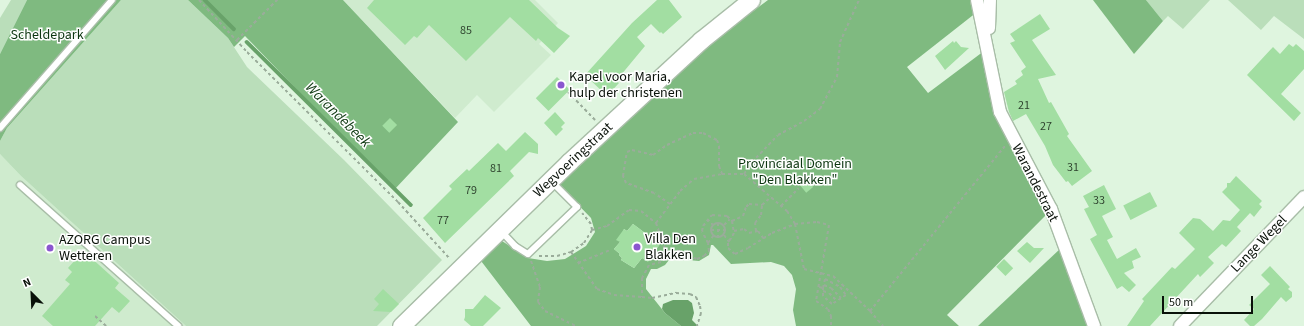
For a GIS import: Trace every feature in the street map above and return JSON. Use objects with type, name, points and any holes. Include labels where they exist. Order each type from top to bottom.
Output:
[{"type":"main road","name":"Wegvoeringstraat","points":[[401,326],[550,180],[701,40],[751,0]]},
{"type":"street","name":"Warandestraat","points":[[977,0],[1000,112],[1051,209],[1094,326]]},
{"type":"street","name":"Warandestraat","points":[[989,61],[990,0]]},
{"type":"street","name":"Lange Wegel","points":[[1180,326],[1304,197]]},
{"type":"lane","points":[[0,128],[112,0]]},
{"type":"lane","points":[[500,230],[515,246],[528,254],[578,207],[550,180]]},
{"type":"lane","points":[[20,185],[178,326]]},
{"type":"path","points":[[199,0],[247,52],[398,202],[459,269]]},
{"type":"path","points":[[237,40],[277,0]]},
{"type":"path","points":[[744,174],[752,162],[778,135],[804,121],[820,109],[837,77],[840,42],[859,0]]},
{"type":"path","points":[[568,92],[590,114]]},
{"type":"path","points":[[670,204],[654,193],[626,183],[623,176],[627,152],[632,150],[653,155],[667,145],[693,133],[703,133],[717,140],[719,146],[719,166],[722,174]]},
{"type":"path","points":[[870,311],[1012,137]]},
{"type":"path","points":[[656,223],[680,191],[694,179],[722,174],[744,174],[787,211],[795,224],[804,269],[833,276],[870,311],[883,326]]},
{"type":"path","points":[[781,206],[798,188]]},
{"type":"path","points":[[756,231],[755,223],[761,214],[762,205],[771,197]]},
{"type":"path","points":[[732,221],[744,216],[746,208],[749,204],[762,205]]},
{"type":"path","points":[[576,326],[546,311],[538,302],[540,287],[528,254],[545,257],[571,252],[584,243],[592,230],[591,224],[578,207]]},
{"type":"path","points":[[592,230],[606,226],[629,210],[641,211],[656,223],[665,248],[664,258],[662,262],[649,265],[642,278],[642,297]]},
{"type":"path","points":[[665,248],[680,251],[697,259],[704,256],[708,251],[708,242],[702,231],[707,219],[712,214],[721,214],[732,221],[734,231],[728,248],[735,254],[740,253],[763,238],[795,224],[817,222],[829,225],[816,301],[828,309],[831,316],[831,326]]},
{"type":"path","points":[[707,219],[713,225]]},
{"type":"path","points":[[724,225],[730,219]]},
{"type":"path","points":[[718,223],[718,238]]},
{"type":"path","points":[[718,223],[724,225],[726,230],[724,235],[718,238],[713,236],[711,230],[713,225],[718,223]]},
{"type":"path","points":[[734,231],[744,229],[749,233],[756,231],[762,234],[763,238]]},
{"type":"path","points":[[711,230],[726,230]]},
{"type":"path","points":[[724,235],[730,242]]},
{"type":"path","points":[[708,242],[713,236]]},
{"type":"path","points":[[578,263],[611,250]]},
{"type":"path","points":[[571,252],[597,289],[614,295],[652,298],[676,293],[690,294],[696,298],[700,306],[701,314],[698,325]]},
{"type":"path","points":[[825,279],[840,287],[846,294],[832,304],[822,296],[823,288],[825,279]]},
{"type":"path","points":[[819,287],[831,288],[841,298]]},
{"type":"path","points":[[823,288],[837,301]]},
{"type":"path","points":[[95,316],[106,326]]},
{"type":"shaded area","points":[[11,0],[27,0],[0,54],[0,18]]},
{"type":"shaded area","points":[[121,0],[188,0],[228,38],[247,67],[344,160],[442,260],[377,326],[186,326],[21,176],[0,154],[0,141],[7,128]]},
{"type":"shaded area","points":[[343,0],[535,0],[558,23],[539,44],[551,55],[494,112],[477,95],[455,118]]},
{"type":"shaded area","points":[[1146,0],[1210,0],[1183,29],[1168,16],[1163,21]]},
{"type":"shaded area","points":[[1228,0],[1304,0],[1304,39],[1274,16],[1261,30]]},
{"type":"shaded area","name":"AZORG Campus Wetteren","points":[[0,154],[21,176],[186,326],[0,326]]},
{"type":"shaded area","points":[[673,300],[688,300],[692,303],[694,313],[692,320],[698,326],[681,326],[665,313],[662,309],[663,304]]},
{"type":"green space","name":"Scheldepark","points":[[27,0],[121,0],[7,128],[0,141],[0,54]]},
{"type":"green space","points":[[188,0],[343,0],[458,122],[394,190],[245,36],[234,47],[228,38]]},
{"type":"green space","name":"Provinciaal Domein \"Den Blakken\"","points":[[768,0],[975,0],[977,12],[907,67],[928,93],[984,51],[996,118],[1046,215],[947,315],[959,326],[796,326],[793,310],[796,289],[792,275],[784,266],[771,262],[731,264],[713,245],[711,245],[709,255],[699,261],[688,260],[672,250],[669,252],[669,260],[665,265],[657,269],[651,269],[646,279],[646,289],[665,313],[681,326],[531,326],[478,257],[502,241],[528,258],[547,261],[565,259],[586,246],[595,232],[591,218],[556,182],[706,46]],"holes":[[[633,224],[649,236],[651,233],[656,237],[655,240],[660,244],[648,261],[642,258],[634,268],[621,260],[622,258],[619,255],[620,254],[614,249],[620,242],[624,229],[627,231]]]},
{"type":"green space","points":[[1093,0],[1146,0],[1163,21],[1134,54]]},
{"type":"green space","points":[[1061,248],[1087,326],[978,326]]},
{"type":"building","points":[[374,0],[529,0],[558,28],[570,36],[554,53],[538,38],[536,41],[510,17],[466,61],[429,25],[417,38],[414,36],[405,45],[367,8]]},
{"type":"building","points":[[657,0],[669,0],[682,17],[663,34],[651,24],[637,37],[645,46],[616,81],[619,83],[607,96],[585,75],[632,23]]},
{"type":"building","points":[[1040,14],[1050,29],[1032,40],[1056,75],[1038,79],[1049,103],[1051,102],[1069,134],[1067,136],[1092,171],[1072,186],[1068,181],[1066,182],[1053,165],[1045,146],[1026,114],[1013,121],[1004,92],[1017,84],[1015,81],[1023,75],[1021,71],[1026,67],[1010,43],[1015,41],[1010,34]]},
{"type":"building","points":[[953,41],[954,43],[956,41],[961,47],[969,48],[945,70],[935,56]]},
{"type":"building","points":[[1289,44],[1293,47],[1296,44],[1304,51],[1304,69],[1281,94],[1301,113],[1294,121],[1247,75],[1273,47],[1280,54]]},
{"type":"building","points":[[557,77],[570,90],[549,111],[536,98]]},
{"type":"building","points":[[555,112],[565,123],[561,127],[563,129],[556,136],[544,123]]},
{"type":"building","points":[[390,118],[397,125],[389,133],[382,126]]},
{"type":"building","points":[[525,132],[538,144],[538,154],[529,152],[510,171],[514,176],[445,243],[423,218],[452,189],[449,186],[467,169],[469,171],[498,143],[506,151]]},
{"type":"building","points":[[1236,176],[1262,201],[1259,204],[1262,207],[1254,217],[1250,213],[1237,227],[1241,231],[1226,247],[1222,244],[1208,257],[1214,263],[1200,277],[1198,274],[1150,326],[1127,326],[1144,301],[1142,299],[1172,267],[1175,269],[1195,249],[1179,233],[1193,218],[1200,219],[1213,231],[1223,220],[1230,221],[1240,210],[1222,192],[1227,187],[1227,183],[1230,183]]},
{"type":"building","points":[[805,177],[813,187],[806,193],[798,183]]},
{"type":"building","points":[[1104,185],[1116,209],[1102,216],[1113,237],[1107,240],[1117,259],[1136,248],[1141,257],[1132,261],[1134,268],[1124,273],[1136,285],[1129,292],[1122,286],[1117,289],[1090,239],[1097,235],[1084,209],[1089,207],[1083,196]]},
{"type":"building","points":[[1150,192],[1157,206],[1131,220],[1123,206]]},
{"type":"building","name":"Villa Den Blakken","points":[[633,224],[660,244],[648,262],[642,258],[634,268],[621,260],[622,258],[619,255],[620,254],[614,249],[620,242],[616,240],[624,229],[627,231]]},
{"type":"building","points":[[1027,242],[1034,248],[1044,248],[1030,263],[1017,251]]},
{"type":"building","points":[[88,255],[119,283],[115,288],[130,301],[119,313],[112,307],[95,326],[53,326],[42,316],[70,284],[65,280],[72,272],[68,268],[77,258],[81,262]]},
{"type":"building","points":[[1004,259],[1013,268],[1005,276],[996,267]]},
{"type":"building","points":[[1270,266],[1290,287],[1288,289],[1292,292],[1292,297],[1286,302],[1281,297],[1262,319],[1254,326],[1250,326],[1244,320],[1254,309],[1249,305],[1270,284],[1261,275]]},
{"type":"building","points":[[383,289],[399,304],[391,312],[373,311],[379,304],[374,299]]},
{"type":"building","points":[[485,295],[501,308],[483,326],[471,326],[464,320],[465,309],[473,309]]},
{"type":"waterway","name":"Warandebeek","points":[[205,0],[234,29]]},
{"type":"waterway","name":"Warandebeek","points":[[247,42],[411,205]]},
{"type":"place","name":"Kapel voor Maria, hulp der christenen","points":[[561,85]]},
{"type":"place","name":"Villa Den Blakken","points":[[637,247]]},
{"type":"place","name":"AZORG Campus Wetteren","points":[[50,248]]}]
